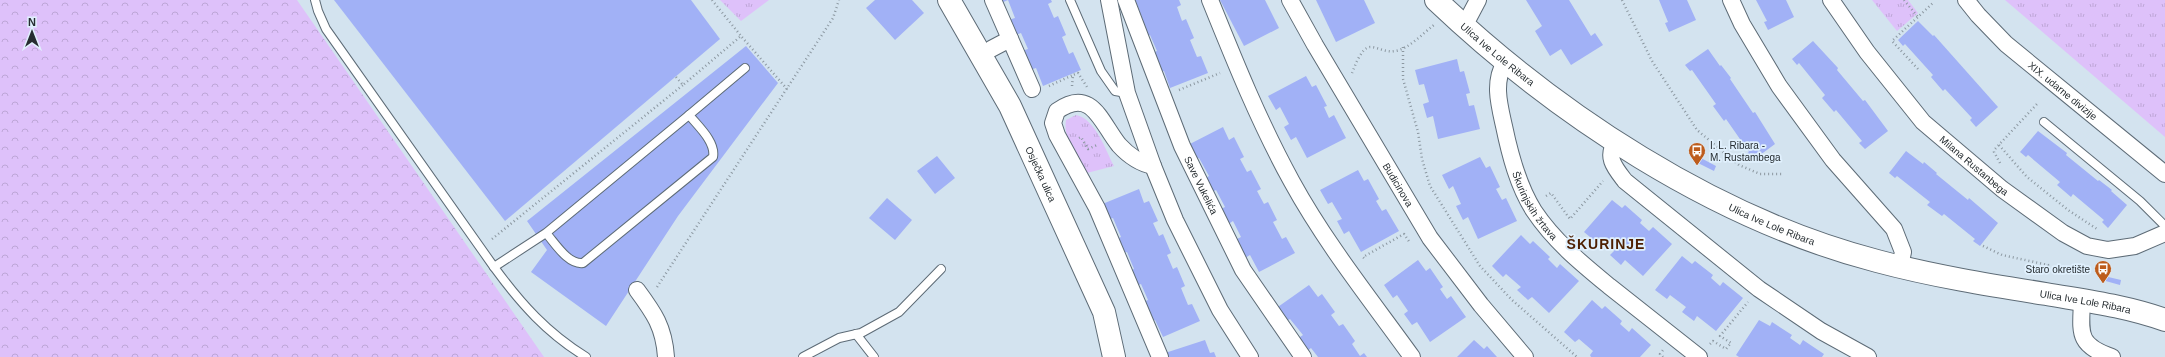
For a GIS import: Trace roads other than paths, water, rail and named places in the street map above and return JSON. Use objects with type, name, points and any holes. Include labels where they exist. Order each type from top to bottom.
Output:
[{"type":"street","name":"Osječka ulica","points":[[949,0],[1010,106],[1104,312],[1115,356]]},
{"type":"street","points":[[994,0],[1010,39],[1038,89]]},
{"type":"street","points":[[1109,0],[1127,93],[1153,166],[1175,220],[1220,310],[1250,357]]},
{"type":"street","name":"Save Vukelića","points":[[1126,0],[1188,160],[1243,270],[1303,357]]},
{"type":"street","points":[[1210,0],[1246,90],[1292,183],[1337,253],[1412,357]]},
{"type":"street","name":"Budicinova","points":[[1290,0],[1315,45],[1430,238],[1481,305],[1525,357]]},
{"type":"street","name":"Ulica Ive Lole Ribara","points":[[1436,0],[1505,62],[1616,142],[1701,192],[1756,218],[1804,238],[1851,254],[1977,283],[2136,310],[2165,320]]},
{"type":"street","points":[[1461,24],[1469,17],[1478,0]]},
{"type":"street","points":[[1731,0],[1742,24],[1779,86],[1833,160],[1894,229],[1903,252],[1900,266]]},
{"type":"street","name":"Milana Rustanbega","points":[[1831,0],[1867,52],[1923,122],[2002,189],[2063,233],[2087,246],[2108,250],[2135,246],[2165,233]]},
{"type":"street","name":"XIX. udarne divizije","points":[[1966,0],[1978,15],[2006,44],[2165,174]]},
{"type":"street","points":[[991,49],[1010,39]]},
{"type":"street","name":"Škurinjskih žrtava","points":[[1505,62],[1498,77],[1497,86],[1501,113],[1517,173],[1533,210],[1557,241],[1578,261],[1699,357]]},
{"type":"street","points":[[1153,166],[1143,164],[1132,158],[1115,138],[1106,123],[1091,107],[1084,103],[1072,102],[1057,110],[1054,123],[1061,143],[1097,208],[1160,357]]},
{"type":"street","points":[[1616,142],[1611,148],[1612,164],[1625,180],[1759,289],[1821,331],[1868,357]]},
{"type":"street","points":[[637,290],[656,316],[665,346],[666,357]]},
{"type":"street","points":[[2082,300],[2080,327],[2083,337],[2103,354],[2112,357]]},
{"type":"lane","points":[[315,0],[326,29],[516,296],[561,342],[586,357]]},
{"type":"lane","points":[[1070,0],[1101,71],[1115,91],[1127,93]]},
{"type":"lane","points":[[494,267],[546,233],[745,68]]},
{"type":"lane","points":[[546,233],[570,260],[577,264],[583,263],[707,161],[713,156],[714,150],[711,143],[689,115]]},
{"type":"lane","points":[[2044,122],[2140,201],[2165,226]]},
{"type":"lane","points":[[805,356],[839,338],[856,334],[899,312],[941,269]]},
{"type":"lane","points":[[856,334],[874,357]]},
{"type":"place","name":"I. L. Ribara - M. Rustambega","points":[[1697,166]]},
{"type":"place","name":"Staro okretište","points":[[2103,284]]},
{"type":"district","name":"ŠKURINJE","points":[[1606,244]]}]
